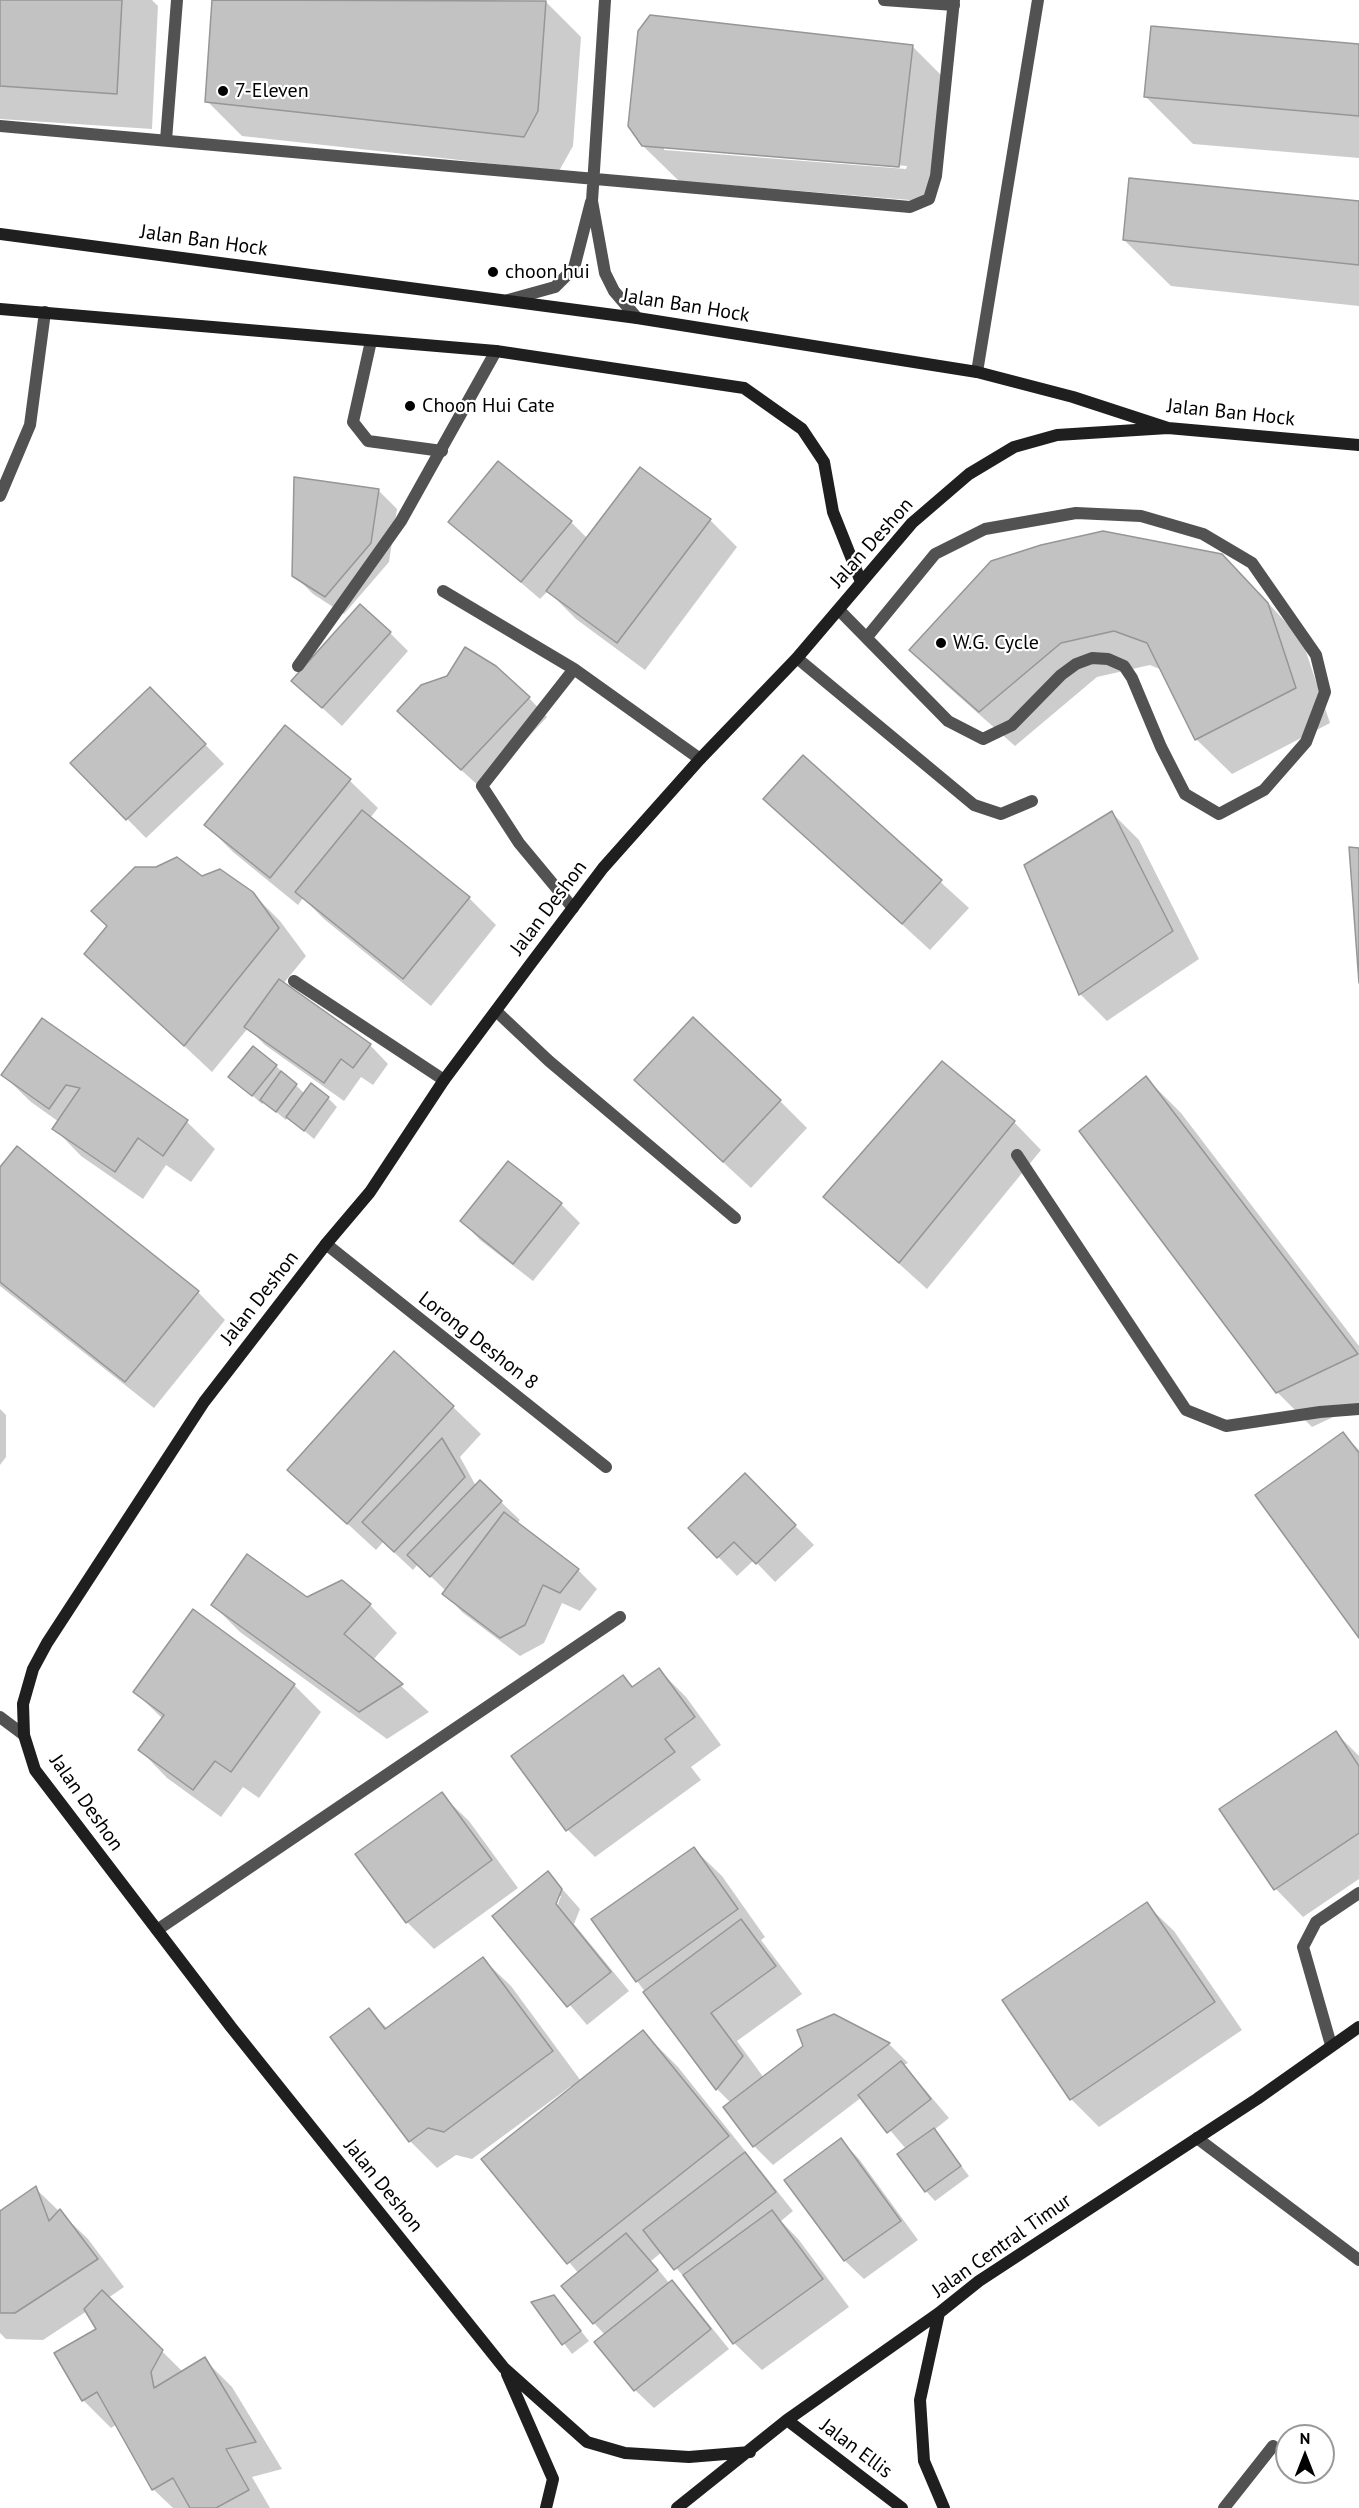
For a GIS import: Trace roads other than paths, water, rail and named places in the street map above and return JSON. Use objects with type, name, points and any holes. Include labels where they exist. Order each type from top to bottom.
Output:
[{"type":"main road","name":"Jalan Ban Hock","points":[[0,234],[638,318],[977,372],[1072,397],[1168,428],[1359,445]]},
{"type":"main road","points":[[0,309],[496,351],[744,388],[802,429],[824,462],[833,512],[861,582]]},
{"type":"main road","name":"Jalan Deshon","points":[[504,2368],[231,2028],[35,1770],[24,1735],[23,1704],[33,1669],[47,1643],[204,1402],[326,1244],[370,1192],[444,1080],[603,868],[700,759],[797,658],[912,523],[969,474],[1014,447],[1057,435],[1168,428]]},
{"type":"main road","name":"Jalan Central Timur","points":[[677,2508],[787,2421],[939,2313],[979,2281],[1197,2138],[1359,2027]]},
{"type":"main road","name":"Jalan Ellis","points":[[939,2313],[920,2400],[924,2461],[944,2508]]},
{"type":"main road","points":[[504,2368],[587,2442],[626,2453],[689,2457],[750,2452]]},
{"type":"main road","points":[[504,2368],[553,2479],[546,2508]]},
{"type":"main road","name":"Jalan Ellis","points":[[787,2421],[902,2508]]},
{"type":"street","points":[[166,140],[177,0]]},
{"type":"street","points":[[604,0],[592,201],[605,273],[614,291],[638,318]]},
{"type":"street","points":[[0,126],[910,207],[929,199],[936,176],[954,3],[884,0]]},
{"type":"street","points":[[977,372],[1038,0]]},
{"type":"street","points":[[507,300],[555,287],[574,268],[592,201]]},
{"type":"street","points":[[0,496],[30,425],[45,312]]},
{"type":"street","points":[[370,341],[353,422],[368,441],[442,451]]},
{"type":"street","points":[[298,666],[401,521],[496,351]]},
{"type":"street","points":[[838,610],[948,722],[983,739],[1012,725],[1061,675],[1076,663],[1092,658],[1108,659],[1124,666],[1132,678],[1161,747],[1185,794],[1219,814],[1264,790],[1306,742],[1325,693],[1316,655],[1252,563],[1203,534],[1141,516],[1076,513],[985,529],[935,554],[867,637]]},
{"type":"street","points":[[443,591],[574,669],[700,759]]},
{"type":"street","points":[[797,658],[974,805],[1001,814],[1032,801]]},
{"type":"street","points":[[573,908],[519,843],[482,786],[574,669]]},
{"type":"street","points":[[294,981],[444,1080]]},
{"type":"street","points":[[496,1011],[549,1061],[735,1218]]},
{"type":"street","points":[[1017,1155],[1186,1410],[1226,1426],[1320,1412],[1359,1409]]},
{"type":"street","name":"Lorong Deshon 8","points":[[326,1244],[606,1467]]},
{"type":"street","points":[[158,1930],[620,1617]]},
{"type":"street","points":[[0,1717],[24,1735]]},
{"type":"street","points":[[1331,2045],[1303,1947],[1316,1922],[1359,1893]]},
{"type":"street","points":[[1197,2138],[1359,2260]]},
{"type":"street","points":[[1224,2508],[1273,2446]]},
{"type":"place","name":"7-Eleven","points":[[223,91]]},
{"type":"place","name":"choon hui","points":[[493,272]]},
{"type":"place","name":"Choon Hui Cate","points":[[410,406]]},
{"type":"place","name":"W.G. Cycle","points":[[941,643]]}]
